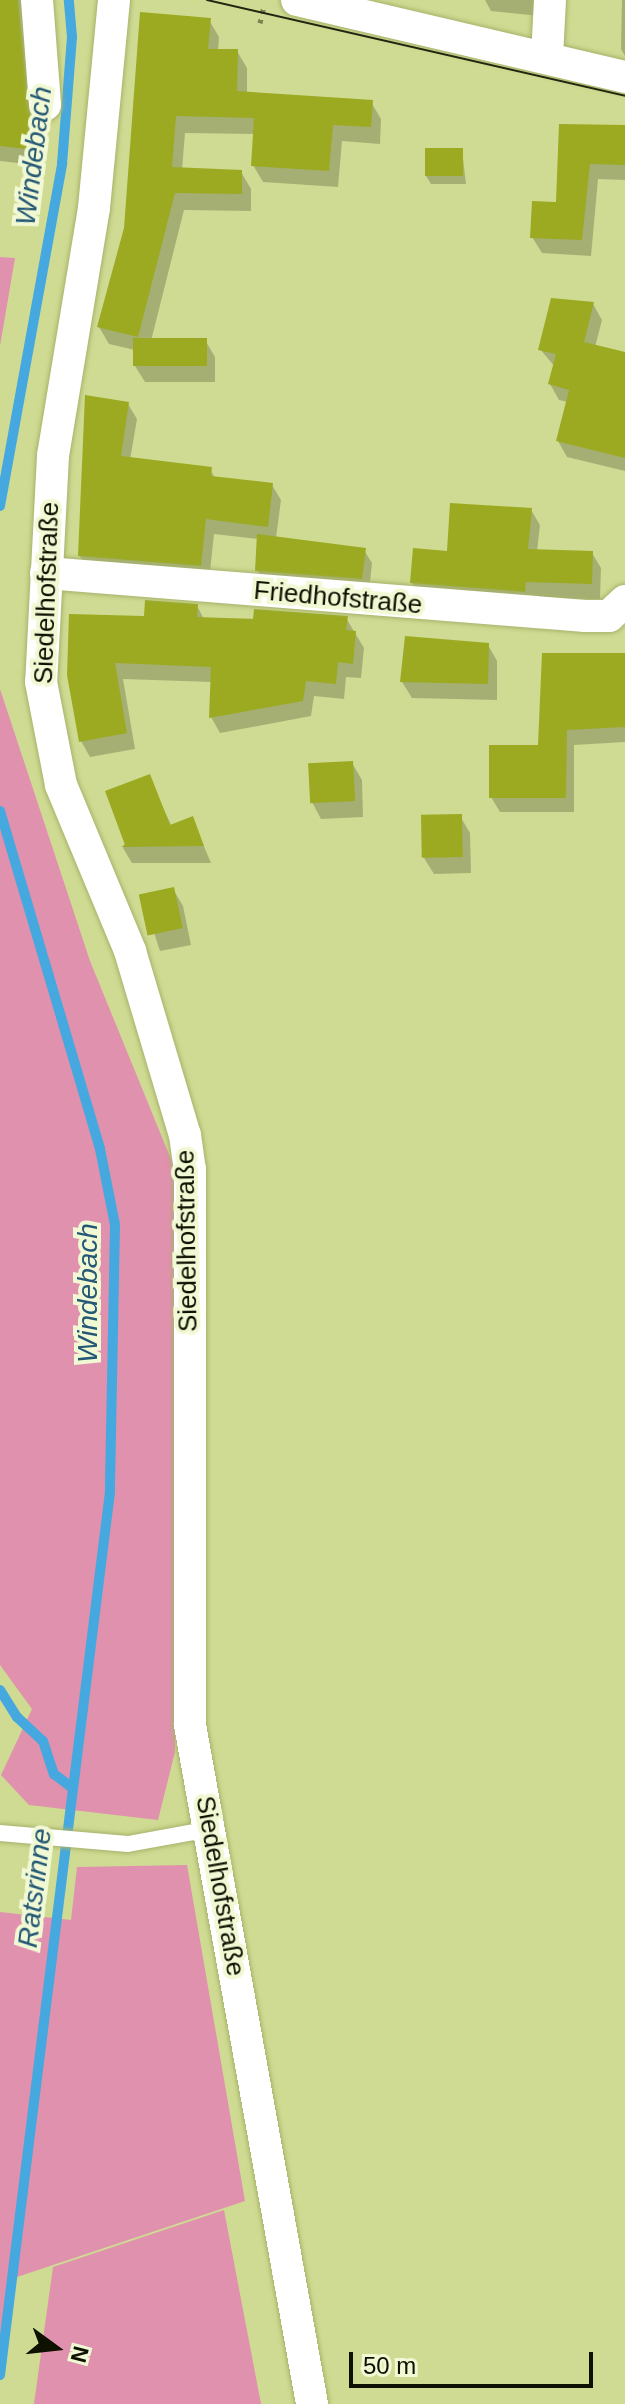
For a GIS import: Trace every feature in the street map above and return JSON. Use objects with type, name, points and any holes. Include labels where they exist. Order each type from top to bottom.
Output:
[{"type":"street","points":[[37,0],[45,105]]},
{"type":"street","name":"Siedelhofstraße","points":[[114,0],[94,208],[53,456],[41,682],[61,785],[130,951],[177,1097],[190,1169],[190,1725],[312,2404]]},
{"type":"street","points":[[297,0],[625,77]]},
{"type":"street","points":[[547,57],[550,0]]},
{"type":"street","name":"Friedhofstraße","points":[[46,573],[620,616]]},
{"type":"lane","points":[[0,1833],[128,1844],[210,1829]]},
{"type":"path","points":[[260,23],[265,0]]},
{"type":"shaded area","points":[[0,257],[15,258],[0,346]]},
{"type":"shaded area","points":[[0,689],[90,961],[175,1169],[175,1752],[158,1820],[29,1805],[1,1775],[32,1709],[0,1665]]},
{"type":"shaded area","points":[[187,1865],[245,2201],[8,2280],[0,2337],[0,1912],[71,1920],[77,1867]]},
{"type":"shaded area","points":[[224,2210],[261,2404],[34,2404],[53,2267]]},
{"type":"building","points":[[0,0],[18,0],[30,116],[26,149],[0,146]]},
{"type":"building","points":[[140,12],[211,18],[208,49],[238,49],[237,91],[373,100],[371,127],[333,125],[329,171],[251,166],[254,118],[176,116],[172,167],[242,170],[242,194],[175,193],[138,337],[97,327],[124,228]]},
{"type":"building","points":[[559,124],[625,125],[625,165],[590,164],[582,240],[530,238],[532,201],[556,202]]},
{"type":"building","points":[[425,148],[463,148],[463,176],[425,176]]},
{"type":"building","points":[[551,298],[594,302],[584,342],[625,352],[625,458],[556,441],[569,390],[548,384],[556,354],[538,350]]},
{"type":"building","points":[[133,338],[207,338],[207,366],[133,366]]},
{"type":"building","points":[[85,395],[129,402],[121,456],[212,467],[211,476],[273,483],[268,527],[206,519],[201,566],[78,556]]},
{"type":"building","points":[[450,503],[532,508],[528,549],[593,551],[592,584],[526,582],[525,592],[410,583],[413,548],[447,551]]},
{"type":"building","points":[[257,534],[366,548],[362,579],[255,571]]},
{"type":"building","points":[[145,600],[198,604],[197,617],[253,619],[254,609],[348,616],[346,630],[356,631],[353,664],[338,662],[336,684],[306,681],[303,701],[209,718],[211,667],[115,663],[127,733],[79,742],[67,675],[69,614],[144,616]]},
{"type":"building","points":[[405,636],[489,643],[488,684],[400,682]]},
{"type":"building","points":[[542,653],[625,653],[625,727],[567,730],[566,798],[489,798],[489,745],[538,745]]},
{"type":"building","points":[[353,761],[355,801],[310,803],[308,763]]},
{"type":"building","points":[[150,774],[170,825],[193,816],[204,846],[121,847],[125,845],[105,791]]},
{"type":"building","points":[[462,814],[463,857],[422,858],[421,815]]},
{"type":"building","points":[[174,887],[183,928],[148,936],[139,894]]},
{"type":"waterway","name":"Windebach","points":[[0,506],[62,164],[72,37],[69,0]]},
{"type":"waterway","name":"Windebach","points":[[0,811],[100,1149],[115,1225],[110,1492],[0,2375]]},
{"type":"waterway","points":[[0,1690],[17,1717],[43,1741],[54,1774],[71,1787]]},
{"type":"tram line","points":[[207,0],[625,96]]},
{"type":"water label","name":"Ratsrinne","points":[[35,1888]]}]
